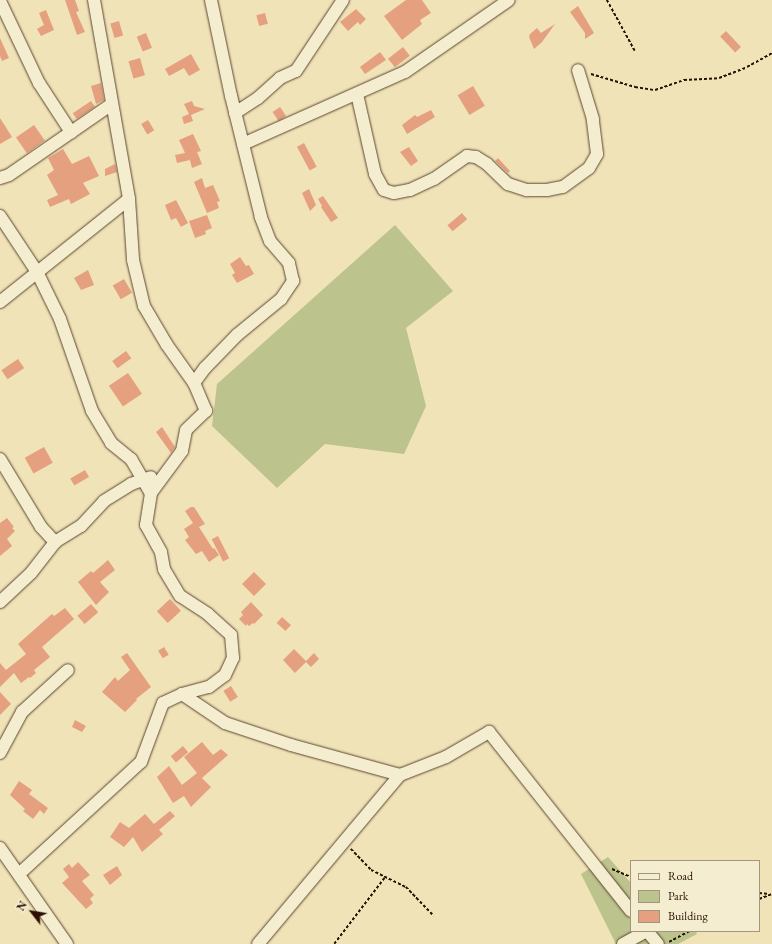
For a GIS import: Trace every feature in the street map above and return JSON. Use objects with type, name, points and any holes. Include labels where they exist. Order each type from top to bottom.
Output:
[{"type":"street","points":[[19,874],[141,762],[163,703],[182,694],[209,687],[224,675],[233,658],[231,635],[208,614],[180,596],[164,569],[162,552],[146,525],[152,493],[182,451],[186,430],[206,411],[194,383],[167,345],[144,306],[133,260],[129,199],[94,0]]},
{"type":"street","points":[[194,383],[205,368],[237,335],[281,299],[292,281],[289,263],[270,241],[261,217],[235,113],[210,0]]},
{"type":"street","points":[[235,113],[258,98],[280,78],[296,71],[343,0]]},
{"type":"street","points":[[243,144],[405,72],[509,0]]},
{"type":"street","points":[[0,1],[39,83],[72,132]]},
{"type":"street","points":[[357,94],[375,174],[384,190],[394,193],[410,190],[434,179],[467,156],[476,157],[487,164],[508,184],[527,190],[547,190],[563,187],[584,172],[589,168],[597,154],[593,119],[578,70]]},
{"type":"street","points":[[0,178],[9,174],[112,104]]},
{"type":"street","points":[[0,302],[129,199]]},
{"type":"street","points":[[0,216],[37,272],[60,320],[92,411],[111,443],[131,459],[152,493]]},
{"type":"street","points":[[0,459],[41,527],[55,542]]},
{"type":"street","points":[[0,602],[31,573],[55,542],[81,526],[104,501],[131,484],[161,474],[169,468]]},
{"type":"street","points":[[0,753],[22,712],[68,670]]},
{"type":"street","points":[[182,694],[225,723],[291,746],[400,774]]},
{"type":"street","points":[[258,944],[400,774],[446,757],[489,732],[630,910]]},
{"type":"street","points":[[0,848],[67,944]]},
{"type":"street","points":[[623,944],[644,932]]},
{"type":"street","points":[[647,932],[658,944]]},
{"type":"path","points":[[607,0],[635,51]]},
{"type":"path","points":[[578,70],[635,87],[655,90],[684,80],[719,78],[747,67],[772,54]]},
{"type":"path","points":[[344,841],[371,870],[406,887],[434,916]]},
{"type":"path","points":[[334,944],[385,877]]},
{"type":"path","points":[[760,894],[772,894]]},
{"type":"path","points":[[760,899],[772,894]]},
{"type":"path","points":[[666,944],[688,932]]},
{"type":"green space","points":[[395,225],[453,291],[406,328],[426,406],[404,454],[325,444],[277,488],[212,426],[217,384]]},
{"type":"green space","points":[[608,857],[630,882],[630,932],[696,932],[697,934],[678,944],[616,944],[581,874]]},
{"type":"building","points":[[65,0],[75,0],[79,11],[76,12],[85,32],[77,35]]},
{"type":"building","points":[[406,0],[422,0],[431,13],[420,20],[422,24],[402,40],[384,16]]},
{"type":"building","points":[[578,6],[594,33],[585,39],[585,33],[570,12]]},
{"type":"building","points":[[356,9],[366,19],[360,25],[358,22],[348,31],[340,22]]},
{"type":"building","points":[[46,10],[54,30],[41,36],[37,29],[44,25],[39,13]]},
{"type":"building","points":[[265,13],[268,24],[259,26],[256,15]]},
{"type":"building","points":[[119,21],[123,35],[114,38],[110,23]]},
{"type":"building","points":[[555,24],[542,42],[534,49],[529,37],[530,34],[537,28],[541,33]]},
{"type":"building","points":[[726,31],[741,47],[735,53],[720,36]]},
{"type":"building","points":[[146,33],[152,48],[143,52],[137,37]]},
{"type":"building","points":[[0,38],[9,58],[2,61],[0,56]]},
{"type":"building","points":[[403,47],[410,56],[395,67],[388,59]]},
{"type":"building","points":[[380,52],[386,60],[365,74],[360,67]]},
{"type":"building","points":[[191,54],[200,70],[189,76],[184,68],[169,76],[165,69]]},
{"type":"building","points":[[140,58],[145,75],[133,79],[128,61]]},
{"type":"building","points":[[101,83],[104,100],[96,104],[91,86]]},
{"type":"building","points":[[473,86],[485,106],[469,115],[458,95]]},
{"type":"building","points":[[91,101],[95,107],[77,119],[73,113]]},
{"type":"building","points":[[192,101],[194,106],[205,109],[191,115],[193,121],[184,124],[182,117],[189,114],[184,104]]},
{"type":"building","points":[[280,107],[286,116],[279,121],[273,112]]},
{"type":"building","points":[[431,110],[435,117],[407,134],[402,125],[415,115],[417,117]]},
{"type":"building","points":[[0,118],[12,137],[0,144]]},
{"type":"building","points":[[148,120],[154,130],[147,134],[141,124]]},
{"type":"building","points":[[34,125],[45,141],[27,153],[16,138]]},
{"type":"building","points":[[193,134],[201,151],[197,152],[202,164],[192,168],[190,160],[177,163],[175,155],[185,153],[179,140]]},
{"type":"building","points":[[304,143],[317,167],[310,171],[297,147]]},
{"type":"building","points":[[409,147],[418,161],[411,166],[400,152]]},
{"type":"building","points":[[63,149],[72,164],[89,156],[99,176],[83,183],[90,194],[71,204],[69,199],[50,207],[47,200],[58,195],[47,175],[54,170],[48,158]]},
{"type":"building","points":[[498,158],[510,171],[508,173],[495,161]]},
{"type":"building","points":[[115,164],[117,172],[105,176],[105,169]]},
{"type":"building","points":[[202,178],[205,188],[213,185],[220,201],[217,202],[219,208],[207,213],[194,182]]},
{"type":"building","points":[[309,189],[316,205],[310,211],[302,193]]},
{"type":"building","points":[[323,196],[338,218],[331,222],[321,207],[322,206],[318,199]]},
{"type":"building","points":[[176,200],[188,223],[181,227],[176,218],[171,220],[165,205]]},
{"type":"building","points":[[462,213],[467,219],[453,231],[447,225]]},
{"type":"building","points":[[207,215],[212,228],[205,231],[206,234],[195,238],[189,221]]},
{"type":"building","points":[[240,257],[246,266],[249,265],[254,274],[237,283],[232,275],[235,273],[230,264]]},
{"type":"building","points":[[88,270],[94,285],[81,290],[74,278]]},
{"type":"building","points":[[124,279],[132,293],[121,299],[113,286]]},
{"type":"building","points":[[126,351],[131,358],[118,368],[112,361]]},
{"type":"building","points":[[18,359],[24,368],[8,379],[1,370]]},
{"type":"building","points":[[128,373],[142,394],[123,407],[109,386]]},
{"type":"building","points":[[162,427],[175,447],[171,453],[156,432]]},
{"type":"building","points":[[44,447],[53,463],[33,473],[25,458]]},
{"type":"building","points":[[85,470],[89,477],[74,485],[70,478]]},
{"type":"building","points":[[191,507],[194,507],[205,524],[199,527],[213,549],[214,548],[219,555],[209,562],[202,551],[196,554],[185,540],[189,537],[184,529],[193,523],[185,511]]},
{"type":"building","points":[[7,518],[14,527],[12,528],[15,531],[7,539],[12,546],[0,556],[0,523]]},
{"type":"building","points":[[218,536],[229,558],[223,561],[212,539]]},
{"type":"building","points":[[108,560],[115,570],[100,582],[109,592],[96,605],[78,582],[91,571],[93,573]]},
{"type":"building","points":[[254,572],[266,584],[254,596],[242,584]]},
{"type":"building","points":[[170,599],[181,611],[168,623],[157,611]]},
{"type":"building","points":[[251,602],[263,615],[254,624],[253,623],[249,626],[247,624],[246,626],[239,619],[243,615],[241,612]]},
{"type":"building","points":[[91,604],[98,612],[85,624],[77,616]]},
{"type":"building","points":[[65,608],[74,619],[42,647],[50,657],[34,670],[36,673],[30,678],[29,677],[21,683],[14,673],[0,687],[0,663],[6,670],[26,654],[18,644],[52,614],[54,616]]},
{"type":"building","points":[[282,617],[291,625],[286,631],[277,623]]},
{"type":"building","points":[[164,647],[169,655],[163,658],[158,651]]},
{"type":"building","points":[[294,649],[306,661],[314,653],[319,659],[311,667],[306,662],[295,673],[283,660]]},
{"type":"building","points":[[127,653],[151,687],[136,699],[137,700],[125,712],[102,692],[115,677],[118,681],[130,670],[121,657]]},
{"type":"building","points":[[231,686],[238,697],[230,702],[223,691]]},
{"type":"building","points":[[0,692],[11,704],[0,715]]},
{"type":"building","points":[[75,720],[86,726],[82,732],[72,727]]},
{"type":"building","points":[[202,742],[213,755],[221,749],[228,755],[202,778],[211,787],[191,807],[184,796],[173,803],[157,777],[169,766],[182,785],[197,773],[184,757]]},
{"type":"building","points":[[183,746],[188,752],[176,762],[171,756]]},
{"type":"building","points":[[19,781],[32,790],[29,794],[48,808],[44,814],[40,810],[33,819],[23,811],[25,809],[10,795]]},
{"type":"building","points":[[170,811],[175,816],[159,830],[163,834],[142,852],[133,837],[124,847],[110,837],[120,822],[129,828],[145,814],[154,824]]},
{"type":"building","points":[[78,862],[90,875],[82,881],[94,895],[90,899],[93,903],[86,909],[62,883],[69,877],[63,869],[69,864],[72,868]]},
{"type":"building","points":[[117,866],[122,875],[110,885],[103,875]]}]
